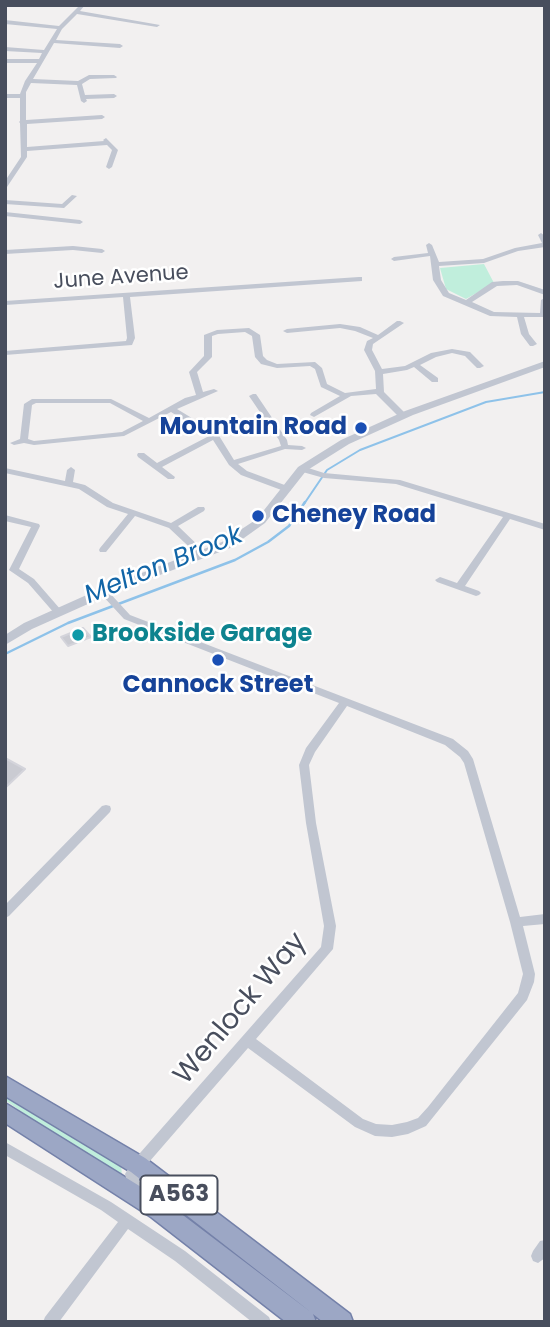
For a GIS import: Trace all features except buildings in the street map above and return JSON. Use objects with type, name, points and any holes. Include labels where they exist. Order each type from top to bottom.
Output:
[{"type":"highway","name":"A563","points":[[5,1085],[138,1165],[342,1322]]},
{"type":"highway","name":"A563","points":[[5,1112],[154,1207],[305,1322]]},
{"type":"street","points":[[5,186],[8,177],[19,166],[25,149],[22,96],[28,81],[60,28],[83,5]]},
{"type":"street","points":[[76,12],[132,25],[158,25]]},
{"type":"street","points":[[5,22],[60,28]]},
{"type":"street","points":[[52,41],[120,46]]},
{"type":"street","points":[[108,54],[112,45]]},
{"type":"street","points":[[5,49],[45,52]]},
{"type":"street","points":[[5,61],[40,61]]},
{"type":"street","points":[[28,81],[79,83],[89,78],[110,78]]},
{"type":"street","points":[[79,83],[84,99],[110,97]]},
{"type":"street","points":[[5,96],[22,96]]},
{"type":"street","points":[[22,122],[102,117]]},
{"type":"street","points":[[25,149],[107,141],[115,150],[110,164],[121,160]]},
{"type":"street","points":[[5,202],[64,206],[74,196]]},
{"type":"street","points":[[5,214],[79,222]]},
{"type":"street","points":[[436,264],[484,261],[544,241]]},
{"type":"street","points":[[429,245],[442,291],[466,303],[493,314],[520,315],[544,314],[545,300]]},
{"type":"street","points":[[5,253],[103,251]]},
{"type":"street","points":[[398,257],[433,254]]},
{"type":"street","name":"June Avenue","points":[[5,303],[359,280]]},
{"type":"street","points":[[466,303],[495,284],[503,282],[518,283],[545,293]]},
{"type":"street","points":[[5,353],[129,343],[131,338],[126,295]]},
{"type":"street","points":[[520,315],[528,342]]},
{"type":"street","points":[[395,325],[370,343],[368,350],[379,372],[379,391],[385,401],[403,416]]},
{"type":"street","points":[[287,331],[346,327],[379,338]]},
{"type":"street","points":[[200,395],[193,372],[208,358],[206,339],[212,333],[246,330],[253,333],[259,357],[270,365],[314,361],[324,385],[345,396]]},
{"type":"street","points":[[379,372],[416,365],[446,352],[470,354],[480,366]]},
{"type":"street","points":[[5,641],[58,612],[111,601],[226,545],[261,521],[287,489],[345,442],[403,416],[545,364]]},
{"type":"street","points":[[416,365],[437,381]]},
{"type":"street","points":[[14,443],[24,440],[34,443],[124,434],[200,395],[214,391]]},
{"type":"street","points":[[314,415],[345,396],[379,391]]},
{"type":"street","points":[[251,395],[283,440],[285,447]]},
{"type":"street","points":[[24,440],[30,399],[111,401],[149,421]]},
{"type":"street","points":[[171,409],[215,436],[232,463],[253,478],[287,489]]},
{"type":"street","points":[[156,466],[215,436]]},
{"type":"street","points":[[232,463],[285,447],[302,448]]},
{"type":"street","points":[[141,455],[171,477]]},
{"type":"street","points":[[10,468],[82,486],[110,505],[172,526],[204,555]]},
{"type":"street","points":[[69,482],[71,470]]},
{"type":"street","points":[[307,471],[397,482],[545,527]]},
{"type":"street","points":[[172,526],[201,509]]},
{"type":"street","points":[[110,548],[133,513]]},
{"type":"street","points":[[459,587],[509,516]]},
{"type":"street","points":[[5,518],[40,522],[10,569],[31,581],[58,612]]},
{"type":"street","points":[[440,580],[476,593]]},
{"type":"street","points":[[111,601],[127,617],[449,742],[464,754],[469,762],[529,974],[527,988],[432,1111],[422,1122],[408,1128],[375,1130],[359,1123],[248,1041]]},
{"type":"street","name":"Wenlock Way","points":[[138,1165],[248,1041],[329,944],[330,926],[311,823],[304,765],[310,751],[345,702]]},
{"type":"street","points":[[5,913],[106,809]]},
{"type":"street","points":[[516,922],[545,919]]},
{"type":"street","points":[[5,1148],[70,1182],[127,1220],[180,1256],[264,1322]]},
{"type":"street","points":[[138,1165],[132,1174],[132,1183],[154,1207]]},
{"type":"street","points":[[50,1322],[127,1220]]},
{"type":"green space","points":[[484,264],[494,283],[466,299],[446,289],[440,268]]},
{"type":"green space","points":[[5,1092],[121,1163],[122,1177],[5,1100]]},
{"type":"waterway","name":"Melton Brook","points":[[304,504],[327,470],[360,450],[486,402],[545,392]]},
{"type":"waterway","name":"Melton Brook","points":[[5,654],[68,623],[235,560],[268,542],[289,526],[305,502]]},
{"type":"place","name":"Mountain Road","points":[[361,428]]},
{"type":"place","name":"Cheney Road","points":[[258,516]]},
{"type":"place","name":"Brookside Garage","points":[[78,635]]},
{"type":"place","name":"Cannock Street","points":[[218,660]]}]
